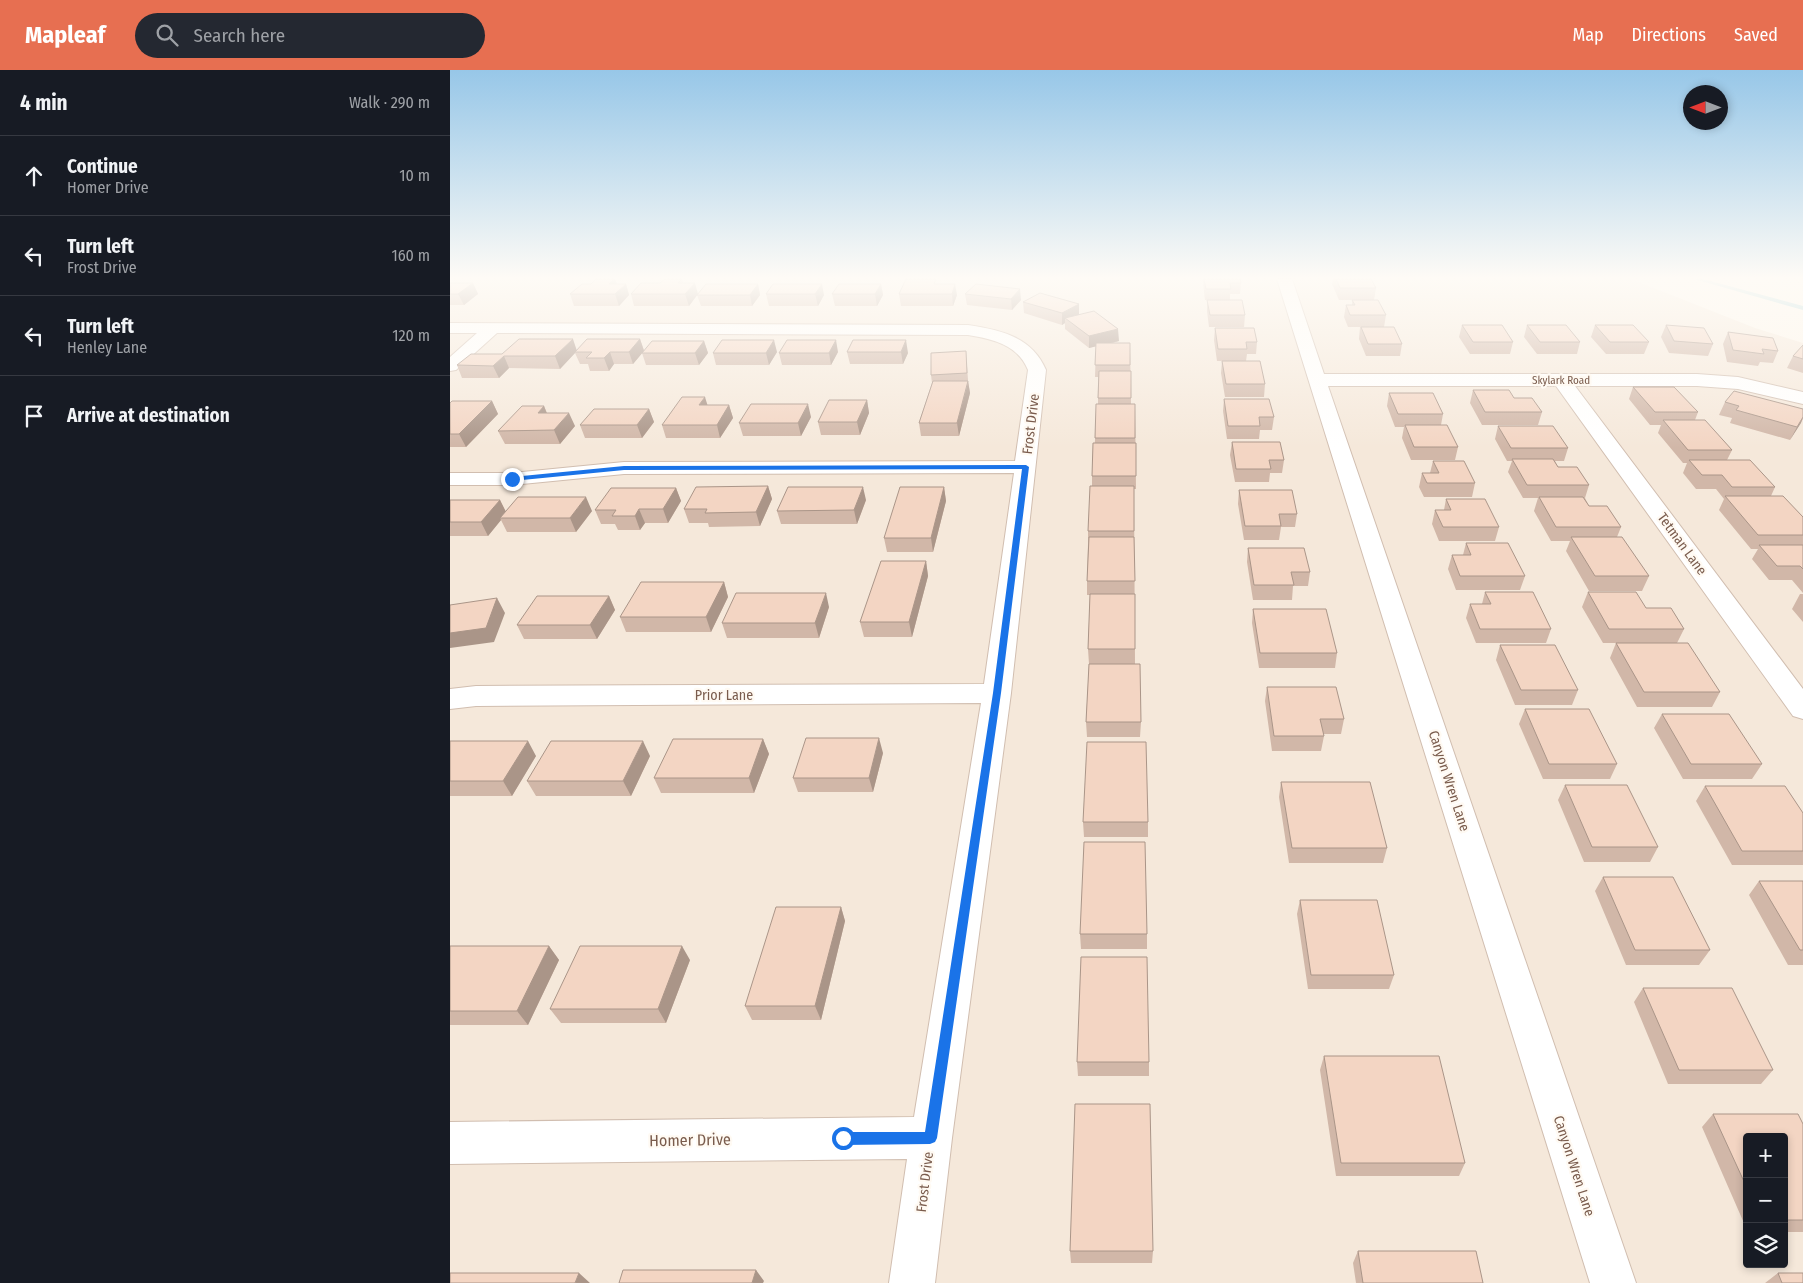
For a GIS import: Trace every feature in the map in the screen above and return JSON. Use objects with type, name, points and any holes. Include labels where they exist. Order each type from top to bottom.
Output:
[{"type":"street","points":[[450,366],[484,336]]},
{"type":"street","name":"Frost Drive","points":[[912,1283],[930,1138],[997,693],[1037,370],[1034,360],[1018,346],[996,336]]},
{"type":"street","name":"Canyon Wren Lane","points":[[1303,336],[1613,1283]]},
{"type":"street","name":"Skylark Road","points":[[1318,380],[1697,380],[1738,383],[1803,398]]},
{"type":"street","name":"Tetman Lane","points":[[1560,380],[1803,709]]},
{"type":"street","points":[[450,479],[512,479],[624,468],[1026,467]]},
{"type":"street","name":"Prior Lane","points":[[450,699],[486,696],[997,693]]},
{"type":"street","name":"Homer Drive","points":[[450,1143],[930,1138]]},
{"type":"shaded area","points":[[450,336],[1779,336],[1803,343],[1803,1283],[450,1283]]},
{"type":"building","points":[[1216,336],[1256,336],[1257,342],[1246,342],[1247,349],[1218,349]]},
{"type":"building","points":[[1365,336],[1398,336],[1402,344],[1368,344]]},
{"type":"building","points":[[1469,336],[1509,336],[1513,342],[1473,342]]},
{"type":"building","points":[[1535,336],[1575,336],[1580,342],[1540,342]]},
{"type":"building","points":[[1604,336],[1643,336],[1649,342],[1610,342]]},
{"type":"building","points":[[1671,336],[1708,336],[1713,344],[1674,341]]},
{"type":"building","points":[[1729,336],[1773,338],[1778,351],[1762,349],[1764,354],[1733,350]]},
{"type":"building","points":[[519,339],[573,339],[555,356],[504,356],[493,366],[457,365],[471,354],[502,354]]},
{"type":"building","points":[[587,339],[640,339],[629,352],[610,352],[604,358],[586,358],[592,352],[575,352]]},
{"type":"building","points":[[722,340],[774,340],[766,353],[713,353]]},
{"type":"building","points":[[787,340],[836,340],[829,353],[779,353]]},
{"type":"building","points":[[853,340],[906,340],[901,352],[847,352]]},
{"type":"building","points":[[652,341],[704,341],[695,353],[642,353]]},
{"type":"building","points":[[1096,343],[1130,343],[1130,365],[1095,365]]},
{"type":"building","points":[[1803,345],[1803,359],[1793,356]]},
{"type":"building","points":[[966,351],[967,373],[931,375],[931,353]]},
{"type":"building","points":[[1222,361],[1260,361],[1265,384],[1226,384]]},
{"type":"building","points":[[1099,371],[1131,371],[1131,398],[1098,398]]},
{"type":"building","points":[[933,381],[968,381],[957,423],[919,423]]},
{"type":"building","points":[[1633,387],[1674,387],[1698,412],[1655,412]]},
{"type":"building","points":[[1473,390],[1509,390],[1514,398],[1532,398],[1542,412],[1485,412]]},
{"type":"building","points":[[1734,391],[1803,409],[1803,417],[1797,427],[1736,410],[1739,406],[1725,402]]},
{"type":"building","points":[[1389,393],[1433,393],[1443,414],[1398,414]]},
{"type":"building","points":[[682,397],[705,397],[699,405],[729,405],[717,425],[662,425]]},
{"type":"building","points":[[1224,399],[1269,399],[1274,417],[1259,417],[1260,426],[1228,426]]},
{"type":"building","points":[[829,400],[867,400],[857,422],[818,422]]},
{"type":"building","points":[[452,401],[492,401],[459,434],[450,434],[450,403]]},
{"type":"building","points":[[751,404],[808,404],[798,423],[739,423]]},
{"type":"building","points":[[1096,404],[1135,404],[1135,438],[1095,438]]},
{"type":"building","points":[[522,406],[544,406],[538,413],[569,413],[554,430],[498,431]]},
{"type":"building","points":[[594,409],[649,409],[637,425],[580,425]]},
{"type":"building","points":[[1663,420],[1705,420],[1732,450],[1688,450]]},
{"type":"building","points":[[1405,425],[1447,425],[1458,447],[1414,447]]},
{"type":"building","points":[[1498,426],[1553,426],[1568,448],[1511,448]]},
{"type":"building","points":[[1232,442],[1280,442],[1284,460],[1269,460],[1271,469],[1236,469]]},
{"type":"building","points":[[1093,443],[1136,443],[1136,476],[1092,476]]},
{"type":"building","points":[[1512,459],[1553,459],[1558,467],[1577,467],[1589,485],[1527,485]]},
{"type":"building","points":[[1689,460],[1750,460],[1775,487],[1732,487],[1722,475],[1702,475]]},
{"type":"building","points":[[1433,461],[1464,461],[1475,483],[1427,483],[1422,473],[1439,473]]},
{"type":"building","points":[[768,486],[756,512],[705,513],[707,509],[684,509],[696,487]]},
{"type":"building","points":[[1090,486],[1134,486],[1134,531],[1088,531]]},
{"type":"building","points":[[788,487],[863,487],[854,510],[777,511]]},
{"type":"building","points":[[900,487],[944,487],[931,538],[884,538]]},
{"type":"building","points":[[611,488],[676,488],[663,509],[639,509],[635,516],[612,516],[616,510],[595,510]]},
{"type":"building","points":[[1239,490],[1292,490],[1297,514],[1279,514],[1281,526],[1245,526]]},
{"type":"building","points":[[1725,496],[1783,496],[1803,517],[1803,535],[1758,535]]},
{"type":"building","points":[[518,497],[586,497],[570,518],[500,518]]},
{"type":"building","points":[[1539,497],[1583,497],[1589,506],[1607,506],[1621,527],[1556,527]]},
{"type":"building","points":[[1446,499],[1485,499],[1499,527],[1443,527],[1435,510],[1451,510]]},
{"type":"building","points":[[450,500],[500,500],[481,522],[450,522]]},
{"type":"building","points":[[1089,537],[1134,537],[1135,581],[1087,581]]},
{"type":"building","points":[[1571,537],[1622,537],[1649,576],[1595,576]]},
{"type":"building","points":[[1466,543],[1508,543],[1525,576],[1460,576],[1452,555],[1471,555]]},
{"type":"building","points":[[1759,545],[1803,545],[1803,569],[1800,566],[1777,566]]},
{"type":"building","points":[[1248,548],[1304,548],[1310,572],[1291,572],[1294,585],[1254,585]]},
{"type":"building","points":[[881,561],[926,561],[909,622],[860,622]]},
{"type":"building","points":[[641,582],[724,582],[706,617],[620,617]]},
{"type":"building","points":[[1485,592],[1533,592],[1551,629],[1480,629],[1470,604],[1491,604]]},
{"type":"building","points":[[1588,592],[1636,592],[1646,608],[1671,608],[1684,629],[1609,629]]},
{"type":"building","points":[[736,593],[826,593],[815,623],[722,623]]},
{"type":"building","points":[[1090,594],[1135,594],[1135,649],[1088,649]]},
{"type":"building","points":[[537,596],[609,596],[590,625],[517,625]]},
{"type":"building","points":[[497,598],[486,628],[450,633],[450,605]]},
{"type":"building","points":[[1253,609],[1326,609],[1337,653],[1260,653]]},
{"type":"building","points":[[1616,643],[1688,643],[1720,692],[1644,692]]},
{"type":"building","points":[[1500,645],[1555,645],[1578,690],[1521,690]]},
{"type":"building","points":[[1089,664],[1140,664],[1141,722],[1086,722]]},
{"type":"building","points":[[1267,687],[1336,687],[1344,719],[1320,719],[1324,736],[1274,736]]},
{"type":"building","points":[[1525,709],[1589,709],[1617,764],[1549,764]]},
{"type":"building","points":[[1662,714],[1729,714],[1762,764],[1691,764]]},
{"type":"building","points":[[806,738],[879,738],[869,778],[793,778]]},
{"type":"building","points":[[673,739],[763,739],[749,778],[654,778]]},
{"type":"building","points":[[450,741],[528,741],[503,781],[450,781]]},
{"type":"building","points":[[551,741],[643,741],[623,781],[527,781]]},
{"type":"building","points":[[1087,742],[1146,742],[1148,822],[1083,822]]},
{"type":"building","points":[[1281,782],[1370,782],[1387,848],[1292,848]]},
{"type":"building","points":[[1565,785],[1627,785],[1658,847],[1592,847]]},
{"type":"building","points":[[1705,786],[1785,786],[1803,813],[1803,851],[1742,851]]},
{"type":"building","points":[[1084,842],[1145,842],[1147,934],[1080,934]]},
{"type":"building","points":[[1603,877],[1673,877],[1710,950],[1635,950]]},
{"type":"building","points":[[1759,881],[1803,881],[1803,950],[1800,950]]},
{"type":"building","points":[[1300,900],[1377,900],[1394,975],[1311,975]]},
{"type":"building","points":[[776,907],[841,907],[815,1006],[745,1006]]},
{"type":"building","points":[[450,946],[549,946],[517,1011],[450,1011]]},
{"type":"building","points":[[580,946],[682,946],[658,1009],[550,1009]]},
{"type":"building","points":[[1081,957],[1147,957],[1149,1062],[1077,1062]]},
{"type":"building","points":[[1643,988],[1732,988],[1773,1070],[1679,1070]]},
{"type":"building","points":[[1324,1056],[1439,1056],[1465,1163],[1341,1163]]},
{"type":"building","points":[[1075,1104],[1150,1104],[1153,1251],[1070,1251]]},
{"type":"building","points":[[1713,1114],[1798,1114],[1803,1124],[1803,1220],[1788,1220],[1788,1133],[1743,1133],[1743,1179]]},
{"type":"building","points":[[1358,1251],[1476,1251],[1483,1283],[1363,1283]]},
{"type":"building","points":[[623,1270],[756,1270],[752,1283],[619,1283]]},
{"type":"building","points":[[450,1273],[579,1273],[575,1283],[450,1283]]},
{"type":"building","points":[[1778,1273],[1803,1273],[1803,1283],[1782,1283]]},
{"type":"route","points":[[512,479],[624,468],[1026,467],[997,693],[930,1138],[843,1138]]}]
